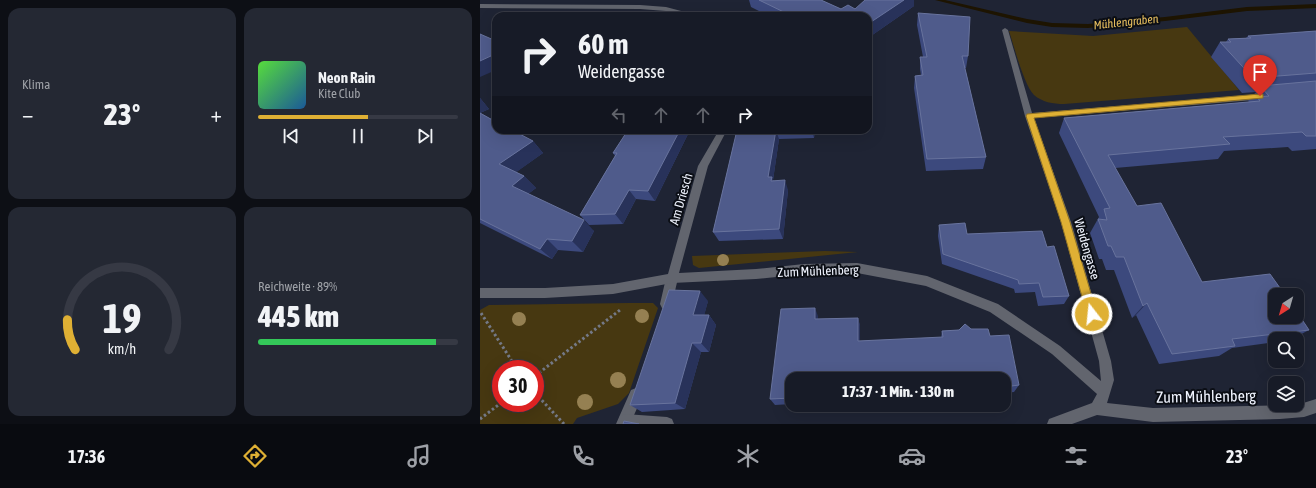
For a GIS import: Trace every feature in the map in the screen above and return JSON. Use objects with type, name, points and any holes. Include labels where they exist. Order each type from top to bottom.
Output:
[{"type":"street","points":[[480,6],[640,7],[666,9],[679,12]]},
{"type":"street","name":"Weidengasse","points":[[1005,30],[1029,116],[1066,222],[1104,361],[1108,380],[1105,392]]},
{"type":"street","points":[[1029,116],[1271,95]]},
{"type":"street","name":"Am Driesch","points":[[662,318],[703,166],[721,134]]},
{"type":"street","name":"Zum Mühlenberg","points":[[480,293],[546,293],[632,287],[672,278],[756,274],[804,269],[857,268],[927,281],[994,308],[1056,350],[1105,392]]},
{"type":"street","points":[[639,384],[624,422],[667,424]]},
{"type":"street","points":[[1097,408],[1105,392]]},
{"type":"street","name":"Zum Mühlenberg","points":[[1054,424],[1097,408],[1153,414],[1280,412],[1304,410],[1316,406]]},
{"type":"path","points":[[544,369],[628,303],[632,287]]},
{"type":"path","points":[[480,311],[511,360]]},
{"type":"path","points":[[544,403],[564,424]]},
{"type":"path","points":[[480,420],[492,410]]},
{"type":"shaded area","points":[[1187,27],[1239,90],[1064,104],[1048,102],[1034,95],[1030,90],[1016,55],[1009,31],[1093,36]]},
{"type":"shaded area","points":[[825,251],[858,252],[699,268],[693,265],[692,256]]},
{"type":"shaded area","points":[[628,303],[653,303],[658,308],[629,393],[618,404],[577,418],[573,424],[480,424],[480,310],[489,305]]},
{"type":"building","points":[[759,0],[821,0],[841,9],[848,5],[855,9],[865,0],[904,0],[872,21],[872,12],[784,12]]},
{"type":"building","points":[[918,13],[970,17],[968,56],[962,56],[986,157],[927,159],[915,76],[923,75],[920,57],[927,57]]},
{"type":"building","points":[[1316,31],[1316,73],[1253,78],[1220,42],[1231,42],[1228,39],[1251,38],[1248,36]]},
{"type":"building","points":[[480,34],[492,39],[492,55],[480,61]]},
{"type":"building","points":[[1316,81],[1316,136],[1306,136],[1302,132],[1223,137],[1230,144],[1108,155],[1137,206],[1161,203],[1202,282],[1270,274],[1280,288],[1268,288],[1268,324],[1304,324],[1304,322],[1309,330],[1268,332],[1268,335],[1232,339],[1235,346],[1172,354],[1147,303],[1143,306],[1124,257],[1116,257],[1111,246],[1108,246],[1098,219],[1107,220],[1104,209],[1110,208],[1064,118],[1260,101],[1257,97],[1269,96],[1260,86]]},
{"type":"building","points":[[480,113],[492,120],[492,134],[520,134],[533,141],[499,164],[524,176],[512,186],[584,220],[572,241],[547,239],[540,249],[480,219]]},
{"type":"building","points":[[625,134],[678,134],[648,191],[629,190],[615,214],[580,215],[617,153],[613,153]]},
{"type":"building","points":[[736,134],[775,134],[768,177],[772,177],[771,181],[785,180],[779,229],[713,232]]},
{"type":"building","points":[[965,223],[967,234],[1042,231],[1047,247],[1054,246],[1069,296],[1043,297],[1039,283],[1019,284],[1018,280],[943,254],[939,225]]},
{"type":"building","points":[[669,290],[700,291],[693,315],[709,315],[701,343],[692,343],[675,403],[630,405]]},
{"type":"building","points":[[815,308],[815,319],[858,318],[858,341],[943,337],[942,331],[959,330],[965,324],[971,329],[988,329],[990,336],[1009,335],[1019,385],[1011,386],[1011,372],[785,372],[785,398],[770,399],[781,309]]},
{"type":"building","points":[[624,421],[639,424],[623,424]]},
{"type":"waterway","name":"Mühlengraben","points":[[938,0],[1027,21],[1052,25],[1088,26],[1165,19],[1247,9],[1316,6]]},
{"type":"route","points":[[1092,314],[1066,222],[1029,116],[1260,96]]}]
